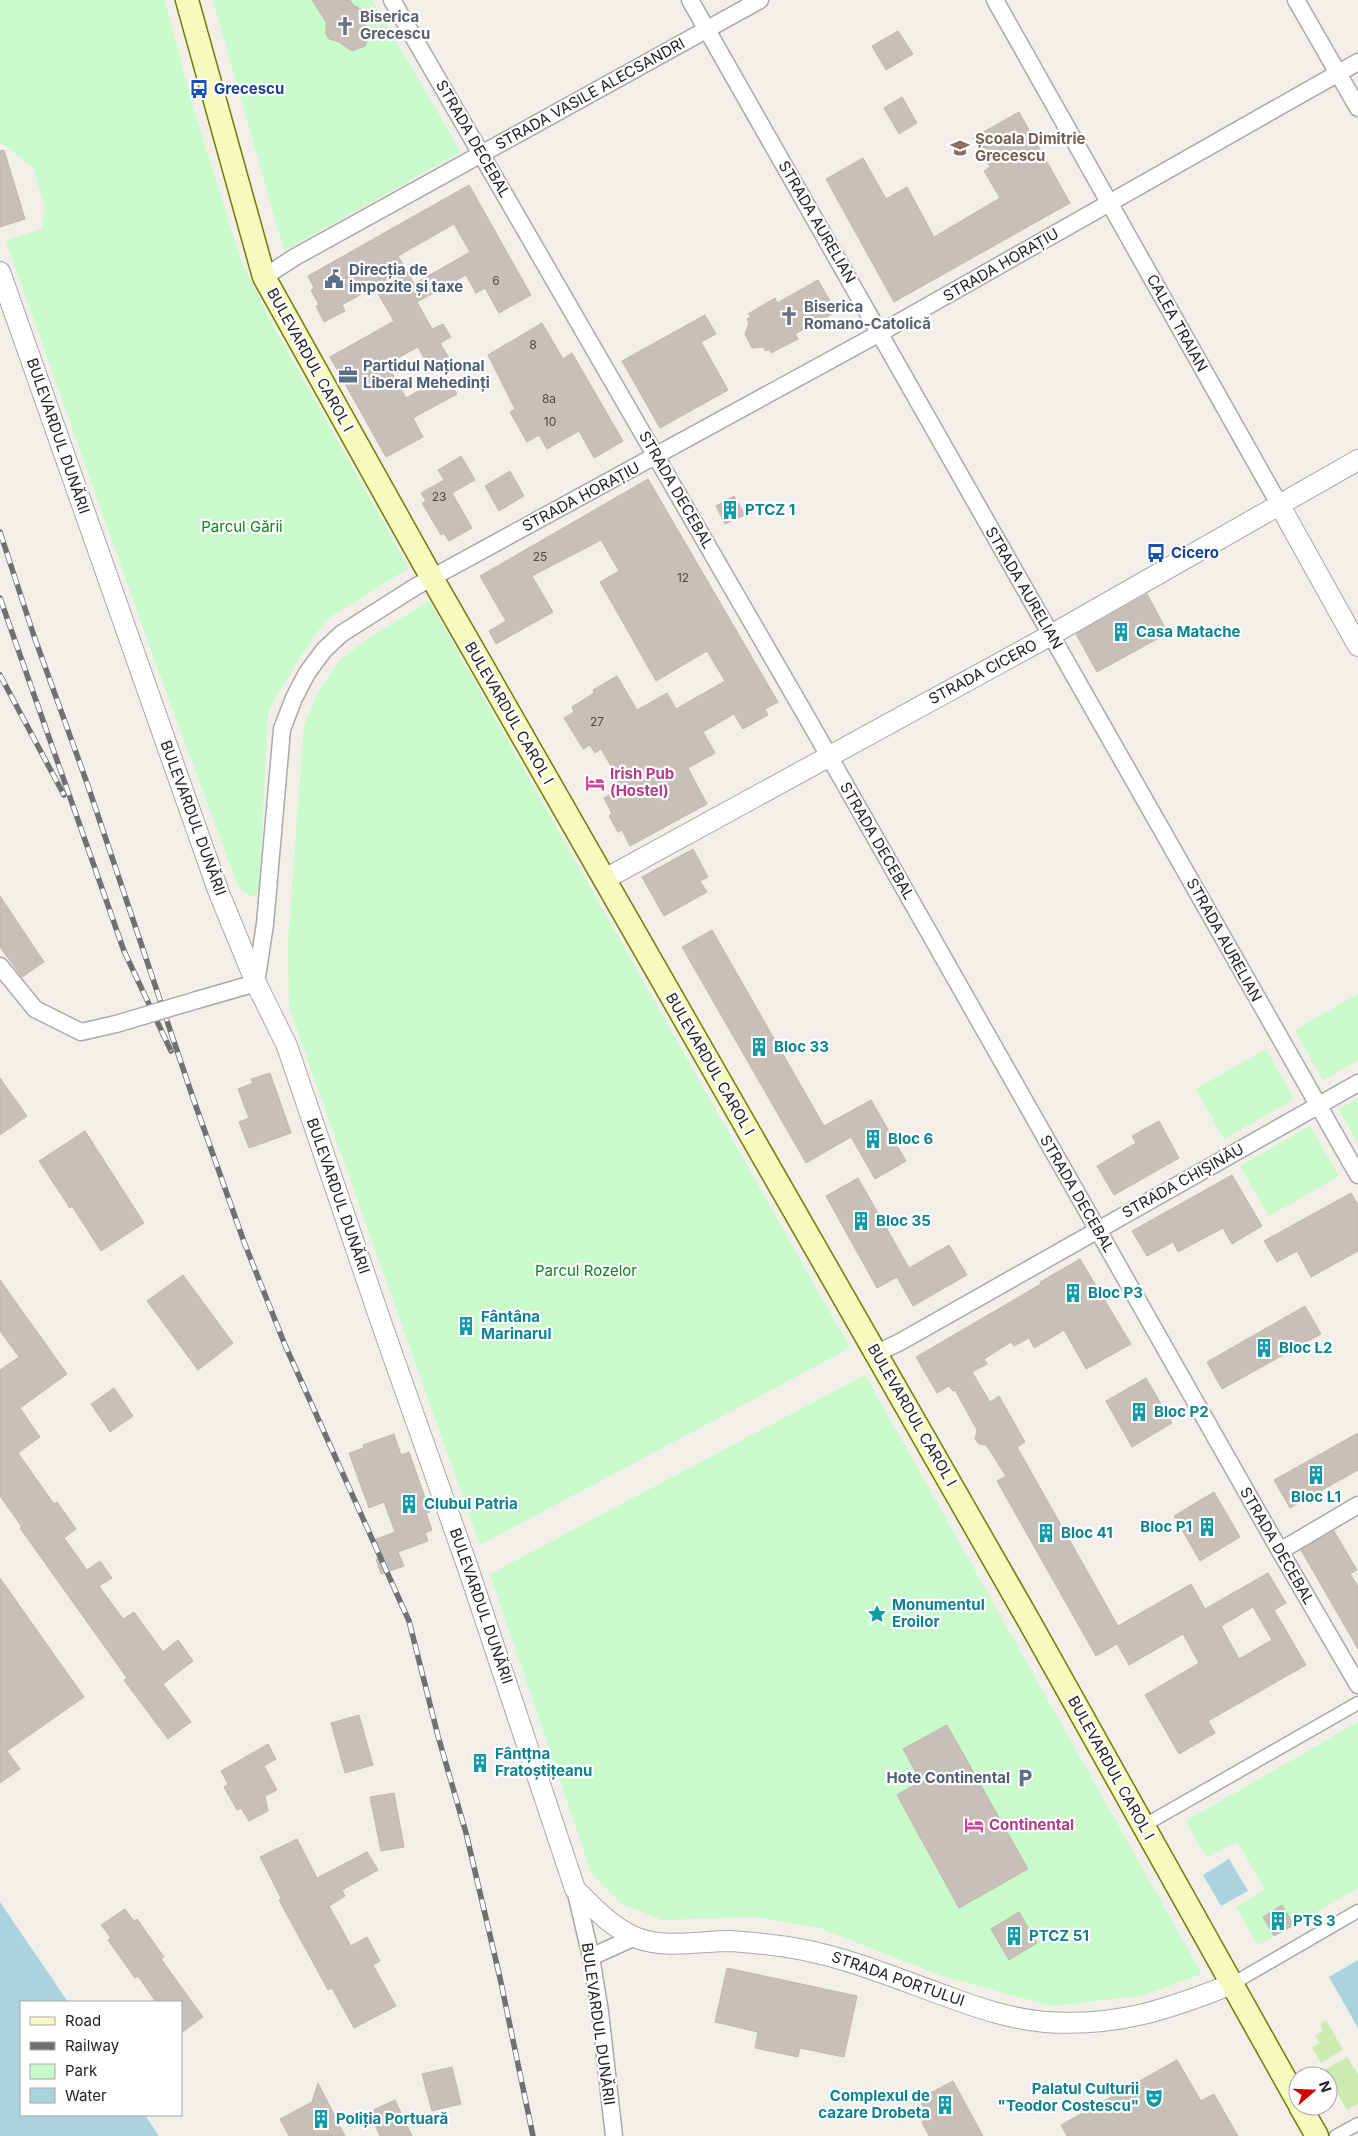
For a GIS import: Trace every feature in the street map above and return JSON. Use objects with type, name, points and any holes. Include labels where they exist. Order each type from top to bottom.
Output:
[{"type":"main road","name":"BULEVARDUL CAROL I","points":[[187,0],[264,277],[432,578],[606,878],[647,954],[877,1353],[1288,2084]]},
{"type":"main road","points":[[1306,2116],[1317,2136]]},
{"type":"street","name":"STRADA DECEBAL","points":[[392,0],[828,755],[1358,1685]]},
{"type":"street","name":"STRADA AURELIAN","points":[[690,0],[1358,1175]]},
{"type":"street","name":"STRADA VASILE ALECSANDRI","points":[[264,277],[481,154],[760,0]]},
{"type":"street","name":"CALEA TRAIAN","points":[[995,0],[1358,646]]},
{"type":"street","points":[[1296,0],[1358,108]]},
{"type":"street","name":"STRADA HORAȚIU","points":[[256,983],[265,924],[282,729],[294,698],[307,673],[324,650],[341,634],[432,578],[880,334],[1358,62]]},
{"type":"street","name":"BULEVARDUL DUNĂRII","points":[[0,272],[219,893],[256,983],[287,1046],[382,1326],[468,1568],[574,1889],[591,1957],[600,2012],[614,2136]]},
{"type":"street","name":"STRADA CICERO","points":[[606,878],[828,755],[1051,635],[1358,460]]},
{"type":"street","points":[[0,966],[35,1009],[82,1032],[116,1024],[256,983]]},
{"type":"street","name":"STRADA CHIȘINĂU","points":[[877,1353],[900,1342],[1097,1229],[1320,1107],[1358,1083]]},
{"type":"street","points":[[1280,1550],[1358,1505]]},
{"type":"street","points":[[1144,1826],[1358,1702]]},
{"type":"street","name":"STRADA PORTULUI","points":[[574,1889],[604,1918],[635,1937],[657,1943],[730,1941],[774,1945],[821,1953],[1006,2016],[1045,2022],[1104,2021],[1134,2017],[1185,2003],[1232,1984]]},
{"type":"street","points":[[1232,1984],[1358,1911]]},
{"type":"street","points":[[591,1957],[635,1937]]},
{"type":"street","points":[[1336,2136],[1358,2124]]},
{"type":"green space","name":"Parcul Gării","points":[[0,0],[165,0],[194,110],[242,263],[271,322],[409,568],[330,617],[296,663],[268,711],[259,893],[251,897],[238,886],[153,656],[6,241],[42,229],[45,207],[33,167],[0,142]]},
{"type":"green space","points":[[213,0],[372,0],[461,152],[284,251]]},
{"type":"green space","name":"Parcul Rozelor","points":[[429,601],[850,1348],[480,1545],[289,1007],[288,941],[304,725],[321,687],[341,659],[369,638]]},
{"type":"green space","points":[[1358,994],[1358,1060],[1323,1080],[1295,1030]]},
{"type":"green space","points":[[1266,1049],[1294,1099],[1224,1139],[1196,1089]]},
{"type":"green space","points":[[1358,1098],[1358,1143],[1339,1109]]},
{"type":"green space","points":[[1310,1126],[1339,1176],[1269,1216],[1240,1166]]},
{"type":"green space","points":[[865,1375],[1202,1974],[1140,1996],[1052,2006],[942,1976],[820,1928],[754,1917],[662,1920],[620,1903],[591,1872],[490,1574]]},
{"type":"green space","points":[[1358,1722],[1358,1888],[1258,1945],[1236,1907],[1265,1890],[1237,1841],[1207,1858],[1186,1821]]},
{"type":"green space","points":[[1326,2020],[1343,2050],[1321,2063],[1312,2047],[1320,2043],[1315,2036],[1323,2031],[1320,2024]]},
{"type":"green space","points":[[1347,2057],[1358,2074],[1358,2104],[1347,2110],[1338,2094],[1338,2066],[1331,2066]]},
{"type":"water","points":[[1229,1859],[1248,1891],[1221,1906],[1203,1875]]},
{"type":"water","points":[[0,1902],[67,2001],[20,2001],[20,2116],[146,2116],[159,2136],[0,2136]]},
{"type":"water","points":[[1358,1960],[1358,2028],[1329,1977]]},
{"type":"building","name":"Biserica Grecescu","points":[[312,0],[350,0],[353,5],[363,10],[367,19],[365,27],[367,30],[367,42],[365,46],[352,51],[339,42],[329,39],[326,34],[326,22]]},
{"type":"building","points":[[898,31],[913,54],[886,70],[872,46]]},
{"type":"building","points":[[902,97],[917,123],[899,134],[884,108]]},
{"type":"building","points":[[1019,112],[1070,203],[894,302],[826,179],[863,158],[886,199],[907,187],[934,237],[1000,198],[984,171],[990,167],[973,138]]},
{"type":"building","points":[[4,150],[25,219],[0,227],[0,151]]},
{"type":"building","points":[[469,185],[531,295],[499,313],[485,288],[476,293],[466,275],[417,302],[432,329],[443,324],[451,337],[440,343],[450,360],[431,371],[418,347],[387,364],[406,398],[446,375],[457,394],[413,418],[423,437],[386,457],[330,357],[394,321],[374,287],[342,305],[345,311],[324,322],[316,306],[319,305],[311,290],[314,288],[308,276]],"holes":[[[454,224],[470,252],[414,284],[398,256]]]},
{"type":"building","name":"Biserica Romano-Catolică","points":[[818,280],[836,312],[795,334],[798,339],[771,353],[769,349],[766,351],[763,347],[752,348],[745,334],[749,323],[747,319],[751,317],[748,314],[775,298],[777,303]]},
{"type":"building","points":[[705,315],[716,334],[701,342],[728,390],[660,428],[622,361]]},
{"type":"building","points":[[542,323],[563,359],[572,353],[623,441],[594,458],[579,431],[547,449],[539,435],[527,442],[510,412],[515,409],[488,355]]},
{"type":"building","points":[[461,456],[475,480],[452,493],[472,528],[449,541],[444,533],[441,535],[422,503],[426,501],[421,493],[444,480],[438,470]]},
{"type":"building","points":[[510,471],[524,496],[499,511],[485,486]]},
{"type":"building","points":[[648,479],[778,702],[765,709],[768,715],[743,729],[734,714],[703,732],[715,753],[688,768],[707,804],[630,846],[622,830],[618,832],[609,816],[612,814],[604,798],[617,791],[614,785],[620,781],[601,749],[595,753],[590,745],[583,749],[564,718],[574,712],[572,707],[594,693],[593,690],[617,676],[637,710],[667,693],[676,709],[725,681],[707,651],[656,681],[600,582],[619,571],[601,540],[532,576],[553,612],[496,644],[489,631],[506,621],[480,576]]},
{"type":"building","name":"PTCZ 1","points":[[734,496],[745,515],[725,524],[716,506]]},
{"type":"building","name":"Casa Matache","points":[[1147,594],[1168,633],[1097,672],[1076,634]]},
{"type":"building","points":[[693,849],[708,877],[700,881],[707,892],[664,916],[642,877]]},
{"type":"building","points":[[0,896],[44,962],[22,977],[0,947]]},
{"type":"building","name":"Bloc 33","points":[[712,930],[824,1126],[871,1100],[906,1161],[875,1179],[851,1137],[806,1163],[682,947]]},
{"type":"building","points":[[270,1073],[291,1133],[249,1148],[239,1122],[249,1118],[238,1089],[253,1083],[251,1079]]},
{"type":"building","points":[[0,1078],[27,1116],[0,1135]]},
{"type":"building","points":[[1159,1121],[1179,1158],[1114,1195],[1097,1166],[1136,1143],[1132,1136]]},
{"type":"building","points":[[85,1131],[144,1223],[101,1251],[72,1206],[70,1208],[39,1161]]},
{"type":"building","points":[[1232,1175],[1262,1226],[1232,1244],[1223,1228],[1178,1252],[1173,1242],[1147,1256],[1132,1231]]},
{"type":"building","name":"Bloc 35","points":[[858,1178],[909,1268],[949,1245],[967,1275],[913,1306],[897,1277],[877,1288],[826,1196]]},
{"type":"building","points":[[1351,1193],[1358,1205],[1358,1251],[1311,1277],[1297,1251],[1277,1262],[1264,1241]]},
{"type":"building","points":[[1080,1259],[1131,1344],[1086,1369],[1064,1330],[1034,1348],[1029,1338],[1014,1346],[1011,1342],[984,1359],[987,1364],[972,1372],[990,1402],[999,1396],[1025,1442],[1017,1447],[1118,1626],[1191,1584],[1205,1609],[1268,1573],[1286,1603],[1274,1610],[1306,1665],[1208,1721],[1215,1733],[1179,1754],[1145,1695],[1199,1663],[1183,1634],[1129,1665],[1117,1644],[1096,1656],[997,1481],[1006,1476],[986,1445],[979,1444],[975,1439],[977,1430],[955,1390],[953,1391],[949,1386],[937,1393],[916,1357],[1041,1284],[1040,1282]],"holes":[[[1253,1607],[1272,1640],[1239,1659],[1221,1626]]]},
{"type":"building","points":[[183,1275],[233,1343],[198,1370],[147,1301]]},
{"type":"building","points":[[0,1280],[67,1374],[20,1408],[40,1437],[18,1453],[54,1504],[57,1502],[76,1529],[64,1538],[87,1570],[100,1561],[112,1578],[99,1586],[123,1619],[134,1612],[163,1652],[178,1640],[193,1661],[163,1684],[191,1722],[168,1739],[124,1680],[127,1678],[20,1528],[22,1527],[0,1496],[0,1370],[19,1357],[0,1331]]},
{"type":"building","name":"Bloc L2","points":[[1305,1306],[1321,1334],[1222,1389],[1207,1362]]},
{"type":"building","name":"Bloc P2","points":[[1146,1378],[1172,1423],[1132,1447],[1106,1401]]},
{"type":"building","points":[[114,1388],[133,1416],[110,1432],[91,1404]]},
{"type":"building","name":"Bloc L1","points":[[1358,1433],[1358,1470],[1290,1508],[1274,1480]]},
{"type":"building","name":"Clubul Patria","points":[[394,1434],[401,1455],[409,1452],[430,1512],[426,1513],[432,1530],[425,1533],[428,1541],[398,1552],[404,1566],[381,1574],[376,1559],[381,1558],[374,1540],[395,1532],[384,1502],[369,1508],[349,1453],[364,1448],[363,1445]]},
{"type":"building","name":"Bloc P1","points":[[1214,1492],[1240,1537],[1200,1561],[1174,1516]]},
{"type":"building","points":[[1334,1531],[1357,1570],[1350,1574],[1358,1586],[1358,1649],[1301,1550]]},
{"type":"building","points":[[0,1578],[84,1697],[7,1751],[20,1769],[0,1783]]},
{"type":"building","points":[[359,1715],[373,1765],[345,1773],[331,1723]]},
{"type":"building","name":"Continental","points":[[947,1725],[1028,1869],[959,1908],[897,1795],[921,1781],[903,1749]]},
{"type":"building","points":[[268,1744],[276,1759],[264,1766],[277,1790],[265,1796],[268,1811],[249,1821],[241,1808],[237,1810],[224,1787],[228,1784],[221,1771]]},
{"type":"building","points":[[394,1793],[404,1847],[381,1851],[370,1797]]},
{"type":"building","points":[[297,1839],[317,1878],[367,1852],[378,1870],[342,1890],[345,1896],[329,1906],[351,1946],[367,1937],[380,1961],[373,1965],[396,2006],[354,2028],[332,1988],[328,1990],[279,1900],[281,1898],[260,1857]]},
{"type":"building","name":"PTS 3","points":[[1282,1905],[1294,1925],[1274,1936],[1263,1917]]},
{"type":"building","points":[[125,1909],[134,1921],[137,1919],[164,1957],[161,1959],[203,2017],[182,2032],[182,2001],[155,2001],[138,1976],[135,1978],[108,1940],[111,1938],[101,1925]]},
{"type":"building","name":"PTCZ 51","points":[[1019,1912],[1037,1943],[1009,1960],[991,1929]]},
{"type":"building","points":[[727,1968],[857,1996],[844,2057],[800,2048],[798,2057],[755,2048],[758,2032],[715,2022]]},
{"type":"building","name":"Palatul Culturii \"Teodor Costescu\"","points":[[1177,2060],[1201,2101],[1214,2094],[1238,2136],[1067,2136],[1061,2125]]},
{"type":"building","points":[[452,2067],[461,2104],[432,2111],[422,2074]]},
{"type":"building","name":"Complexul de cazare Drobeta","points":[[953,2081],[983,2136],[929,2136],[922,2122],[924,2121],[921,2114],[926,2112],[919,2099]]},
{"type":"building","name":"Poliția Portuară","points":[[318,2083],[345,2136],[289,2136],[280,2119],[312,2102]]},
{"type":"building","points":[[395,2100],[412,2136],[380,2136],[369,2112]]},
{"type":"railway","points":[[0,532],[34,636],[87,783],[193,1098],[244,1242],[285,1345],[409,1621],[438,1736],[466,1833],[500,1978],[533,2136]]},
{"type":"railway","points":[[0,598],[124,951],[171,1051]]},
{"type":"railway","points":[[0,675],[64,795]]},
{"type":"place","name":"Biserica Grecescu","points":[[345,26]]},
{"type":"place","name":"Grecescu","points":[[199,89]]},
{"type":"place","name":"Școala Dimitrie Grecescu","points":[[960,148]]},
{"type":"place","name":"Direcția de impozite și taxe","points":[[334,279]]},
{"type":"place","name":"Biserica Romano-Catolică","points":[[789,316]]},
{"type":"place","name":"Partidul Național Liberal Mehedinți","points":[[348,375]]},
{"type":"place","name":"PTCZ 1","points":[[730,510]]},
{"type":"place","name":"Cicero","points":[[1156,553]]},
{"type":"place","name":"Casa Matache","points":[[1121,632]]},
{"type":"place","name":"Irish Pub (Hostel)","points":[[595,783]]},
{"type":"place","name":"Bloc 33","points":[[759,1047]]},
{"type":"place","name":"Bloc 6","points":[[873,1139]]},
{"type":"place","name":"Bloc 35","points":[[861,1221]]},
{"type":"place","name":"Bloc P3","points":[[1073,1293]]},
{"type":"place","name":"Fântâna Marinarul","points":[[466,1326]]},
{"type":"place","name":"Bloc L2","points":[[1264,1348]]},
{"type":"place","name":"Bloc P2","points":[[1139,1412]]},
{"type":"place","name":"Bloc L1","points":[[1316,1475]]},
{"type":"place","name":"Clubul Patria","points":[[409,1504]]},
{"type":"place","name":"Bloc P1","points":[[1207,1527]]},
{"type":"place","name":"Bloc 41","points":[[1046,1533]]},
{"type":"place","name":"Monumentul Eroilor","points":[[877,1614]]},
{"type":"place","name":"Fântțna Fratoștițeanu","points":[[480,1763]]},
{"type":"place","name":"Hote Continental","points":[[1025,1778]]},
{"type":"place","name":"Continental","points":[[974,1825]]},
{"type":"place","name":"PTS 3","points":[[1278,1921]]},
{"type":"place","name":"PTCZ 51","points":[[1014,1936]]},
{"type":"place","name":"Palatul Culturii \"Teodor Costescu\"","points":[[1154,2098]]},
{"type":"place","name":"Complexul de cazare Drobeta","points":[[945,2105]]},
{"type":"place","name":"Poliția Portuară","points":[[321,2119]]}]
